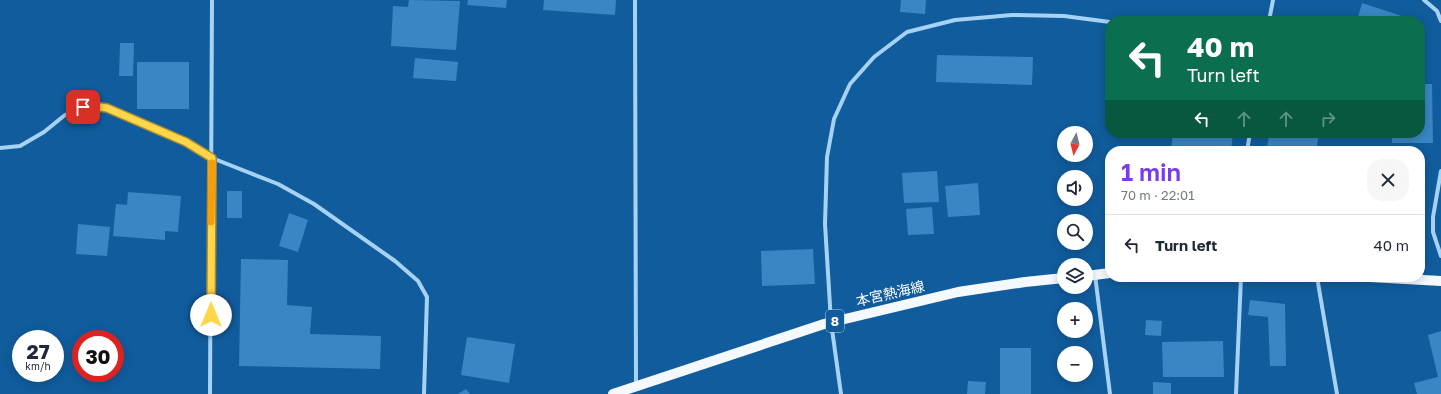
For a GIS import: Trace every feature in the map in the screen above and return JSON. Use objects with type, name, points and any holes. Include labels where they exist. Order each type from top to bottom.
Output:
[{"type":"main road","points":[[1093,275],[1105,274]]},
{"type":"main road","name":"本宮熱海線","points":[[613,394],[636,385],[831,322],[958,292],[1057,279]]},
{"type":"main road","points":[[1425,280],[1441,281]]},
{"type":"street","points":[[210,394],[212,0]]},
{"type":"street","points":[[635,0],[636,385]]},
{"type":"street","points":[[1270,16],[1273,0]]},
{"type":"street","points":[[1424,0],[1437,11],[1441,21]]},
{"type":"street","points":[[841,394],[831,322],[825,224],[827,156],[834,119],[850,84],[874,56],[907,32],[955,20],[1012,15],[1064,16],[1105,21]]},
{"type":"street","points":[[0,148],[20,146],[44,132],[65,115],[83,107],[92,106],[107,108],[186,142],[212,158],[278,184],[314,204],[395,261],[418,281],[427,297],[424,394]]},
{"type":"street","points":[[1441,171],[1433,217],[1433,232],[1441,256]]},
{"type":"street","points":[[1236,394],[1241,282]]},
{"type":"street","points":[[1318,282],[1337,394]]},
{"type":"street","points":[[1093,288],[1110,394]]},
{"type":"building","points":[[409,0],[460,1],[456,50],[391,46],[393,6],[408,7]]},
{"type":"building","points":[[468,0],[507,0],[506,8],[467,5]]},
{"type":"building","points":[[544,0],[616,0],[615,15],[543,10]]},
{"type":"building","points":[[901,0],[926,0],[925,14],[900,12]]},
{"type":"building","points":[[1362,3],[1402,16],[1358,16]]},
{"type":"building","points":[[120,43],[134,43],[133,76],[119,76]]},
{"type":"building","points":[[937,55],[1033,57],[1032,85],[936,82]]},
{"type":"building","points":[[415,58],[458,62],[456,81],[413,78]]},
{"type":"building","points":[[137,62],[189,62],[189,109],[137,109]]},
{"type":"building","points":[[1425,84],[1432,84],[1433,143],[1392,143],[1392,138],[1425,138]]},
{"type":"building","points":[[1172,138],[1232,138],[1232,146],[1172,146]]},
{"type":"building","points":[[1269,138],[1318,138],[1317,146],[1267,146]]},
{"type":"building","points":[[937,171],[939,202],[904,203],[902,173]]},
{"type":"building","points":[[978,183],[980,215],[948,217],[945,186]]},
{"type":"building","points":[[227,191],[242,191],[242,218],[227,218]]},
{"type":"building","points":[[128,192],[181,196],[178,232],[165,231],[165,240],[113,236],[116,204],[127,205]]},
{"type":"building","points":[[932,207],[934,234],[908,235],[906,209]]},
{"type":"building","points":[[289,213],[308,220],[298,252],[279,246]]},
{"type":"building","points":[[78,224],[110,227],[107,256],[76,254]]},
{"type":"building","points":[[813,249],[815,284],[762,286],[761,251]]},
{"type":"building","points":[[241,259],[288,260],[287,305],[312,307],[310,334],[381,336],[380,369],[239,366]]},
{"type":"building","points":[[1250,300],[1285,304],[1286,366],[1270,366],[1268,317],[1248,315]]},
{"type":"building","points":[[1146,320],[1162,321],[1161,336],[1145,335]]},
{"type":"building","points":[[1441,331],[1441,394],[1417,394],[1414,383],[1438,377],[1428,335]]},
{"type":"building","points":[[467,337],[515,344],[509,383],[461,375]]},
{"type":"building","points":[[1223,341],[1224,377],[1163,377],[1162,342]]},
{"type":"building","points":[[1000,348],[1031,348],[1031,394],[1000,394]]},
{"type":"building","points":[[968,381],[986,382],[985,394],[967,394]]},
{"type":"building","points":[[1153,382],[1171,383],[1171,394],[1153,394]]},
{"type":"building","points":[[466,389],[470,394],[458,394]]},
{"type":"slow traffic","points":[[211,222],[212,163]]},
{"type":"route","points":[[83,107],[92,106],[107,108],[186,142],[212,158],[211,315]]}]
